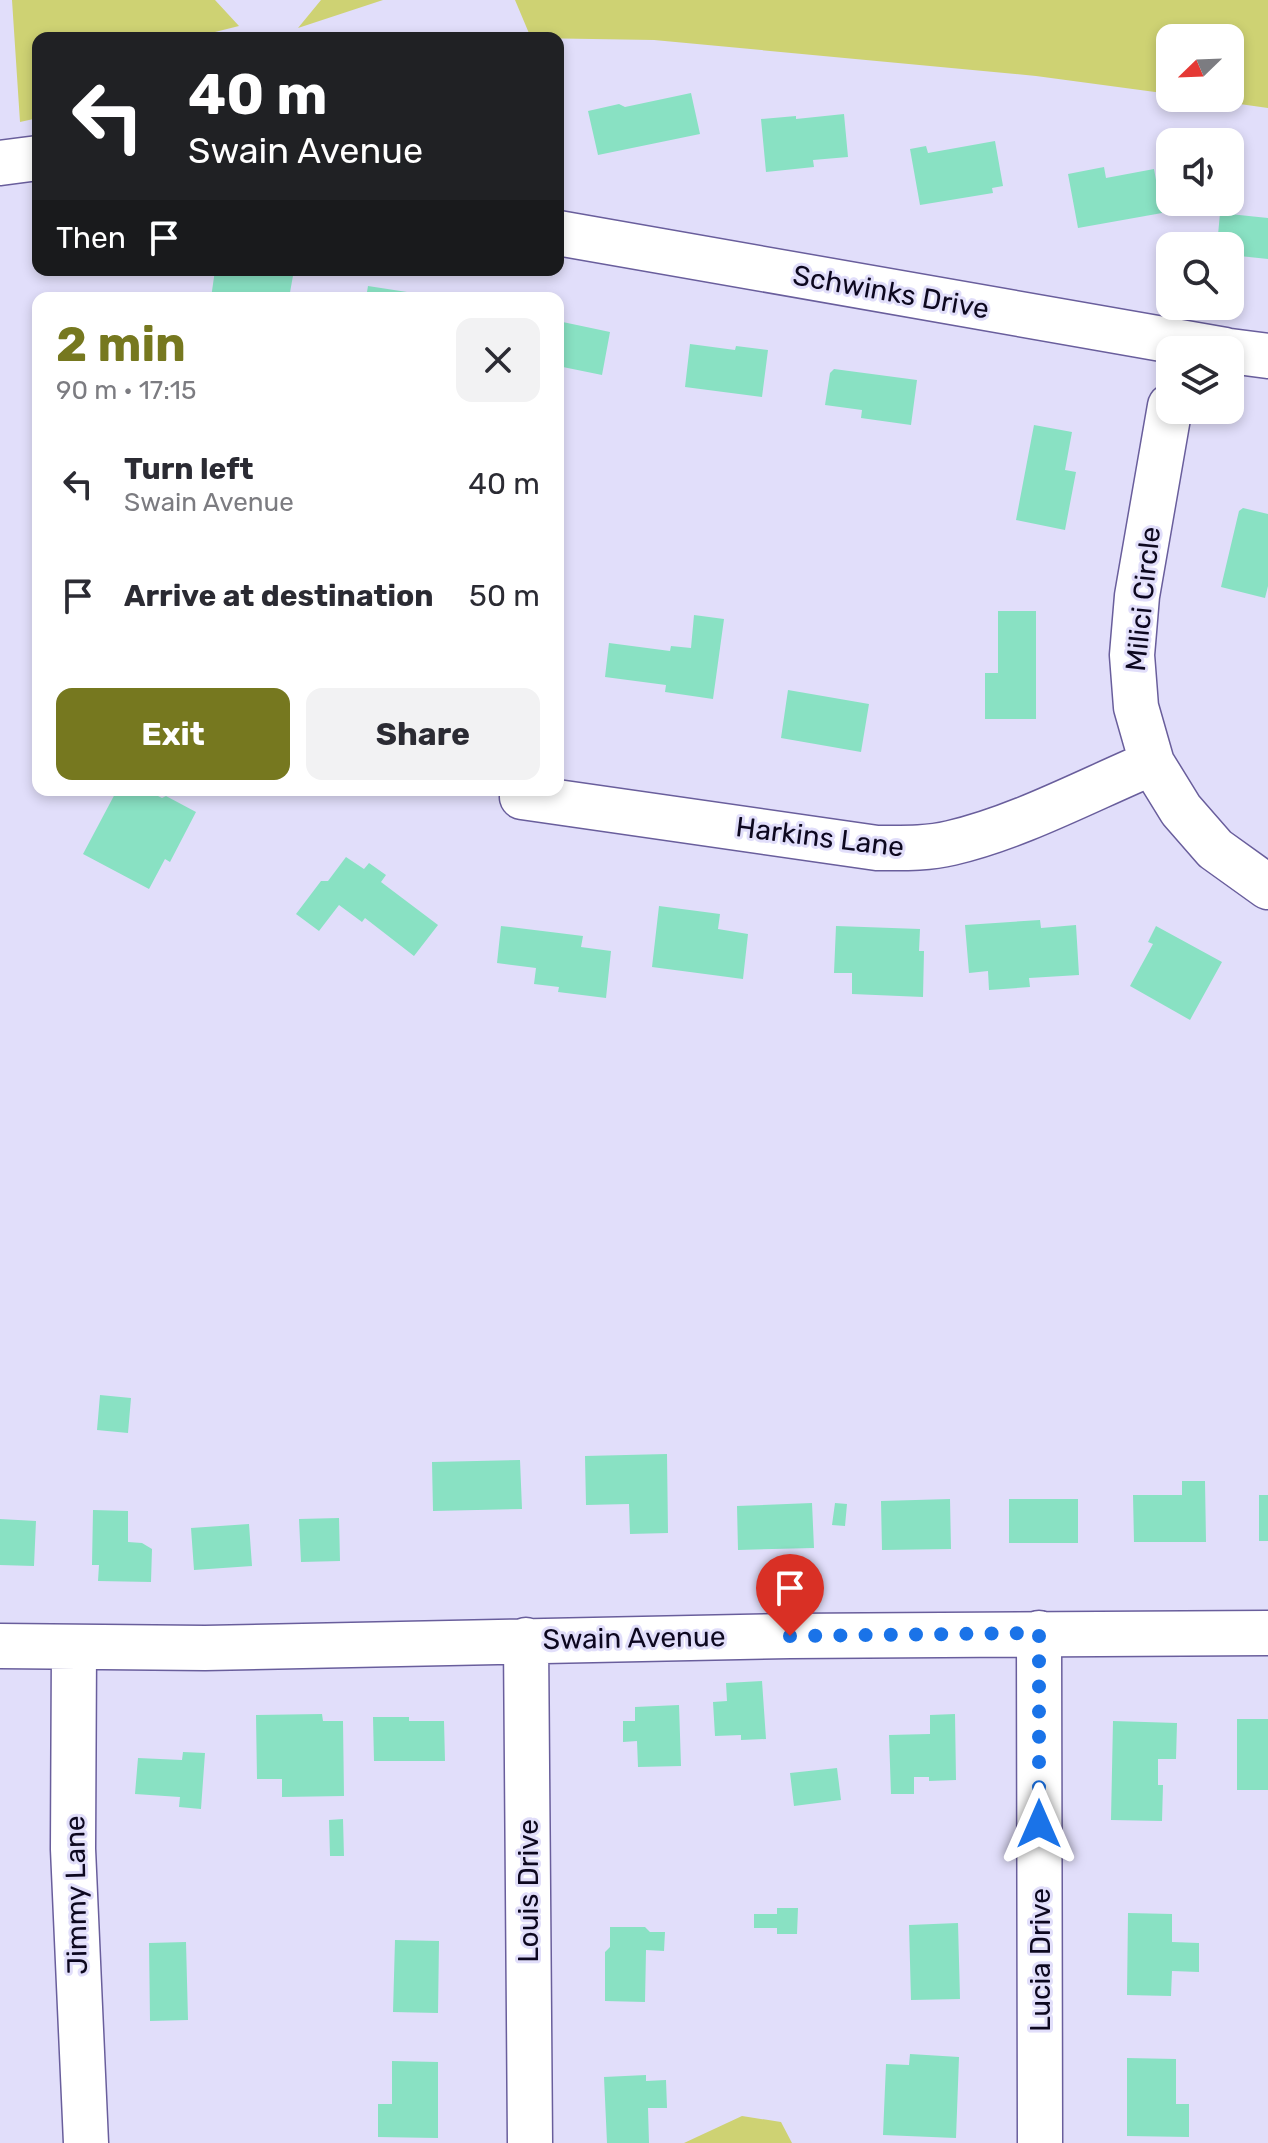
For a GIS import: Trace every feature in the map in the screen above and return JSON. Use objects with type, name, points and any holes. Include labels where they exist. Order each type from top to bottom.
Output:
[{"type":"street","points":[[0,163],[32,159]]},
{"type":"street","name":"Schwinks Drive","points":[[564,234],[1156,342]]},
{"type":"street","name":"Schwinks Drive","points":[[1244,352],[1268,356]]},
{"type":"street","name":"Milici Circle","points":[[1167,424],[1137,596],[1132,655],[1136,707],[1152,763],[1181,810],[1215,849],[1268,887]]},
{"type":"street","name":"Harkins Lane","points":[[522,797],[877,848],[914,849],[992,831],[1152,763]]},
{"type":"street","name":"Lucia Drive","points":[[1039,1633],[1040,2143]]},
{"type":"street","name":"Swain Avenue","points":[[0,1646],[205,1648],[526,1640],[1268,1633]]},
{"type":"street","name":"Louis Drive","points":[[526,1640],[530,2143]]},
{"type":"street","name":"Jimmy Lane","points":[[74,1648],[73,1849],[86,2143]]},
{"type":"green space","points":[[12,0],[215,0],[239,26],[215,32],[32,32],[32,119],[20,122]]},
{"type":"green space","points":[[321,0],[383,0],[298,28]]},
{"type":"green space","points":[[515,0],[1268,0],[1268,108],[1244,105],[1244,24],[1156,24],[1156,92],[1036,76],[654,40],[564,39],[564,32],[528,32]]},
{"type":"green space","points":[[742,2116],[781,2122],[792,2143],[684,2143]]},
{"type":"building","points":[[691,93],[700,134],[598,155],[588,111],[619,104],[625,107]]},
{"type":"building","points":[[844,114],[848,157],[813,160],[814,167],[766,172],[761,119]]},
{"type":"building","points":[[995,141],[1003,186],[992,188],[993,193],[920,205],[910,149],[926,146],[928,153]]},
{"type":"building","points":[[1104,167],[1106,178],[1154,169],[1156,214],[1078,228],[1068,174]]},
{"type":"building","points":[[1220,216],[1268,218],[1268,259],[1244,256],[1244,232],[1218,232]]},
{"type":"building","points":[[214,276],[293,276],[290,292],[212,292]]},
{"type":"building","points":[[368,286],[407,292],[367,292]]},
{"type":"building","points":[[564,322],[610,332],[602,375],[564,367]]},
{"type":"building","points":[[690,344],[735,350],[736,346],[768,350],[762,397],[685,387]]},
{"type":"building","points":[[834,369],[917,380],[911,425],[861,418],[862,410],[825,405],[830,373]]},
{"type":"building","points":[[1034,425],[1072,432],[1065,470],[1076,472],[1065,530],[1016,520]]},
{"type":"building","points":[[1243,508],[1268,514],[1268,586],[1265,598],[1221,587],[1239,511]]},
{"type":"building","points":[[998,611],[1036,611],[1036,719],[985,719],[985,673],[998,673]]},
{"type":"building","points":[[694,615],[724,619],[713,699],[665,692],[666,685],[605,677],[609,643],[670,651],[671,646],[691,648]]},
{"type":"building","points":[[788,690],[869,704],[861,752],[781,738]]},
{"type":"building","points":[[114,796],[166,796],[196,812],[170,862],[165,859],[149,889],[83,854]]},
{"type":"building","points":[[346,857],[364,869],[369,863],[386,875],[381,882],[438,925],[414,956],[365,918],[362,922],[339,905],[319,931],[296,914],[321,881],[328,881]]},
{"type":"building","points":[[659,906],[720,914],[718,929],[748,934],[743,979],[652,967]]},
{"type":"building","points":[[1040,920],[1041,928],[1076,925],[1079,975],[1029,978],[1030,987],[989,990],[988,971],[969,973],[965,925]]},
{"type":"building","points":[[501,926],[583,936],[581,947],[611,951],[606,998],[558,992],[559,987],[534,984],[536,968],[497,963]]},
{"type":"building","points":[[836,926],[920,929],[919,951],[924,951],[923,997],[852,994],[852,973],[834,973]]},
{"type":"building","points":[[1156,926],[1222,962],[1190,1020],[1130,986],[1153,944],[1148,942]]},
{"type":"building","points":[[100,1395],[131,1398],[128,1433],[97,1430]]},
{"type":"building","points":[[667,1454],[668,1533],[630,1534],[629,1504],[586,1505],[585,1456]]},
{"type":"building","points":[[520,1460],[522,1509],[433,1511],[432,1462]]},
{"type":"building","points":[[1182,1481],[1205,1481],[1206,1542],[1134,1542],[1133,1495],[1182,1495]]},
{"type":"building","points":[[1259,1495],[1268,1495],[1268,1541],[1259,1541]]},
{"type":"building","points":[[950,1499],[951,1549],[882,1550],[881,1501]]},
{"type":"building","points":[[1009,1499],[1078,1499],[1078,1543],[1009,1543]]},
{"type":"building","points":[[812,1503],[814,1548],[738,1550],[737,1506]]},
{"type":"building","points":[[835,1503],[847,1504],[845,1526],[832,1525]]},
{"type":"building","points":[[93,1510],[128,1511],[128,1542],[142,1543],[152,1549],[151,1582],[98,1581],[99,1565],[92,1565]]},
{"type":"building","points":[[339,1518],[340,1561],[301,1562],[299,1519]]},
{"type":"building","points":[[0,1519],[36,1521],[34,1566],[0,1565]]},
{"type":"building","points":[[249,1524],[252,1566],[194,1570],[191,1528]]},
{"type":"building","points":[[762,1681],[766,1739],[741,1740],[741,1735],[715,1736],[713,1702],[727,1701],[726,1683]]},
{"type":"building","points":[[679,1705],[681,1766],[638,1767],[637,1741],[623,1742],[623,1721],[635,1721],[635,1707]]},
{"type":"building","points":[[322,1714],[323,1721],[343,1721],[344,1796],[282,1797],[282,1779],[257,1779],[256,1715]]},
{"type":"building","points":[[955,1714],[956,1780],[929,1781],[929,1777],[914,1777],[914,1794],[891,1794],[889,1735],[930,1734],[930,1715]]},
{"type":"building","points":[[373,1717],[444,1721],[445,1761],[374,1761]]},
{"type":"building","points":[[1237,1719],[1268,1719],[1268,1790],[1237,1790]]},
{"type":"building","points":[[1113,1721],[1177,1723],[1176,1759],[1158,1759],[1158,1785],[1163,1785],[1162,1821],[1111,1820]]},
{"type":"building","points":[[183,1752],[205,1753],[201,1809],[179,1807],[180,1797],[135,1794],[138,1758],[182,1760]]},
{"type":"building","points":[[837,1768],[841,1800],[794,1806],[790,1773]]},
{"type":"building","points":[[343,1819],[344,1856],[330,1856],[329,1820]]},
{"type":"building","points":[[777,1908],[798,1908],[797,1934],[777,1934],[777,1928],[754,1928],[754,1914],[777,1914]]},
{"type":"building","points":[[1128,1913],[1172,1914],[1172,1942],[1199,1943],[1199,1972],[1172,1971],[1171,1996],[1127,1995]]},
{"type":"building","points":[[958,1923],[960,1999],[911,2000],[909,1925]]},
{"type":"building","points":[[610,1927],[645,1927],[650,1932],[665,1932],[664,1951],[646,1950],[645,2002],[605,2001],[605,1952],[610,1947]]},
{"type":"building","points":[[395,1940],[439,1941],[438,2013],[393,2012]]},
{"type":"building","points":[[186,1942],[188,2020],[150,2021],[149,1943]]},
{"type":"building","points":[[910,2054],[959,2057],[956,2138],[883,2135],[886,2064],[909,2065]]},
{"type":"building","points":[[1127,2058],[1176,2059],[1176,2104],[1189,2104],[1189,2137],[1127,2136]]},
{"type":"building","points":[[392,2061],[438,2062],[438,2138],[378,2137],[378,2104],[392,2104]]},
{"type":"building","points":[[646,2075],[646,2081],[666,2080],[667,2108],[648,2108],[649,2143],[607,2143],[604,2077]]},
{"type":"route","points":[[790,1636],[1039,1633],[1039,1824]]}]
